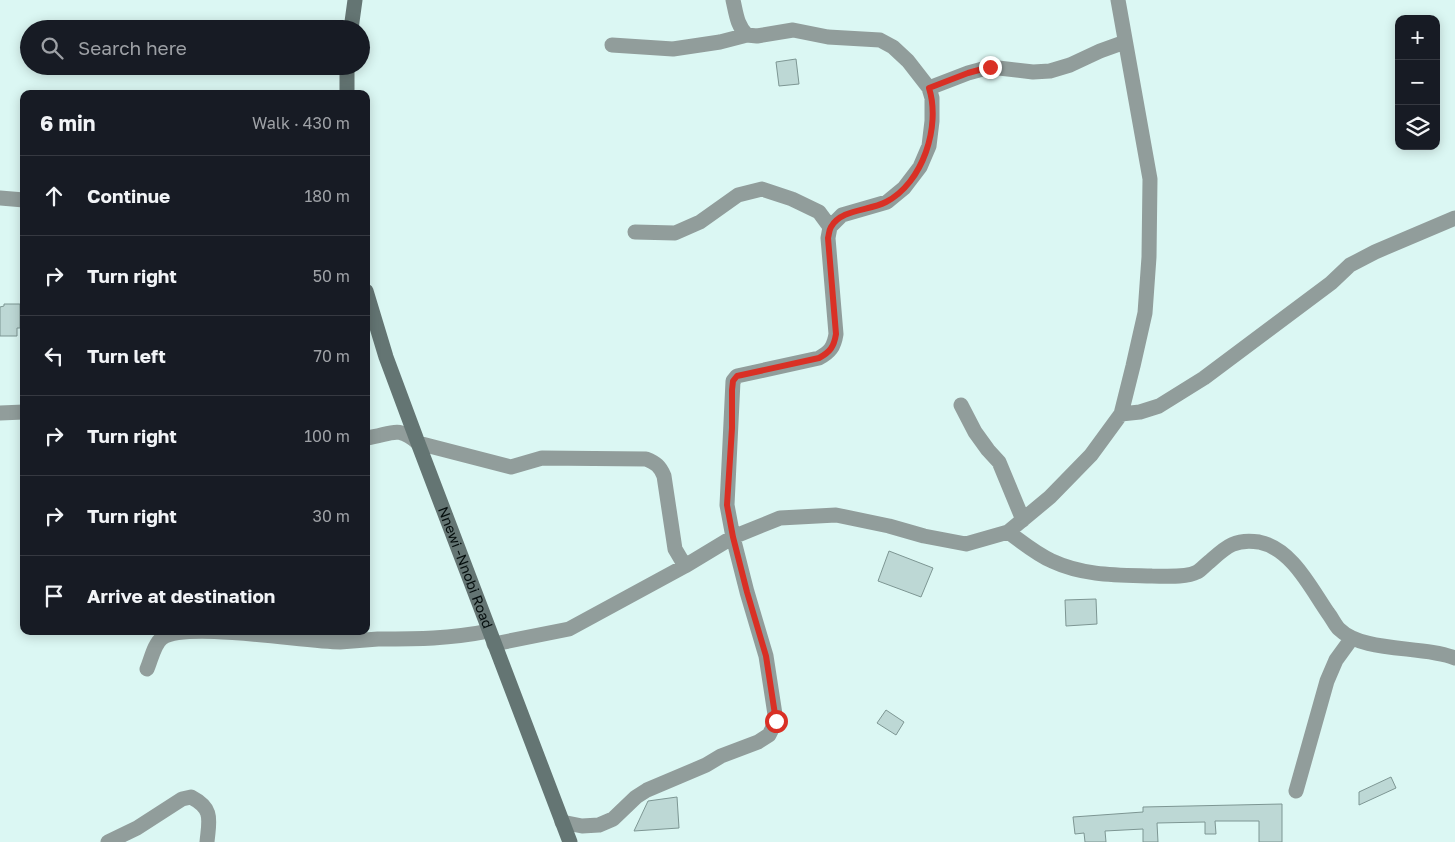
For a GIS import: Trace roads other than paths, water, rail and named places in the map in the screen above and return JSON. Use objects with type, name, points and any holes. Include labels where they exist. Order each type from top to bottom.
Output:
[{"type":"main road","points":[[352,20],[355,0]]},
{"type":"main road","points":[[346,90],[347,75]]},
{"type":"main road","name":"Nnewi -Nnobi Road","points":[[370,304],[386,358],[570,842]]},
{"type":"street","points":[[733,0],[738,23],[747,35]]},
{"type":"street","points":[[266,635],[339,642],[459,637],[491,638],[569,630],[685,566],[733,537],[780,518],[836,515],[966,544],[1008,532],[1050,497],[1091,455],[1120,414],[1145,313],[1150,257],[1150,179],[1118,0]]},
{"type":"street","points":[[562,822],[582,826],[599,824],[613,819],[636,797],[647,790],[706,765],[721,756],[758,742],[769,735],[776,721],[766,656],[747,592],[727,505],[733,381],[737,376],[819,358],[828,353],[834,345],[836,334],[828,238],[830,227],[842,216],[887,202],[904,188],[920,167],[929,146],[932,121],[932,98],[929,88],[894,46],[880,40],[828,37],[793,30],[757,36],[747,35],[720,42],[673,49],[612,46]]},
{"type":"street","points":[[929,88],[990,67],[1033,72],[1050,70],[1070,65],[1125,42]]},
{"type":"street","points":[[635,232],[675,233],[700,222],[738,195],[762,189],[792,199],[819,212],[830,227]]},
{"type":"street","points":[[0,198],[20,200]]},
{"type":"street","points":[[1120,414],[1140,412],[1159,406],[1204,378],[1331,283],[1350,265],[1375,252],[1455,218]]},
{"type":"street","points":[[961,405],[975,432],[999,462],[1023,520]]},
{"type":"street","points":[[0,413],[20,412]]},
{"type":"street","points":[[370,437],[399,431],[408,434],[418,444],[511,467],[542,458],[646,459],[656,463],[661,468],[664,476],[675,548],[685,566]]},
{"type":"street","points":[[1008,532],[1051,561],[1074,570],[1113,576],[1174,576],[1197,573],[1223,548],[1242,542],[1259,542],[1279,550],[1297,568],[1339,629],[1352,638],[1367,643],[1444,653],[1455,658]]},
{"type":"street","points":[[147,669],[155,649],[162,639],[172,635]]},
{"type":"street","points":[[1296,791],[1328,681],[1336,660],[1352,638]]},
{"type":"street","points":[[108,842],[137,828],[182,800],[191,797],[206,807],[210,818],[207,842]]}]
